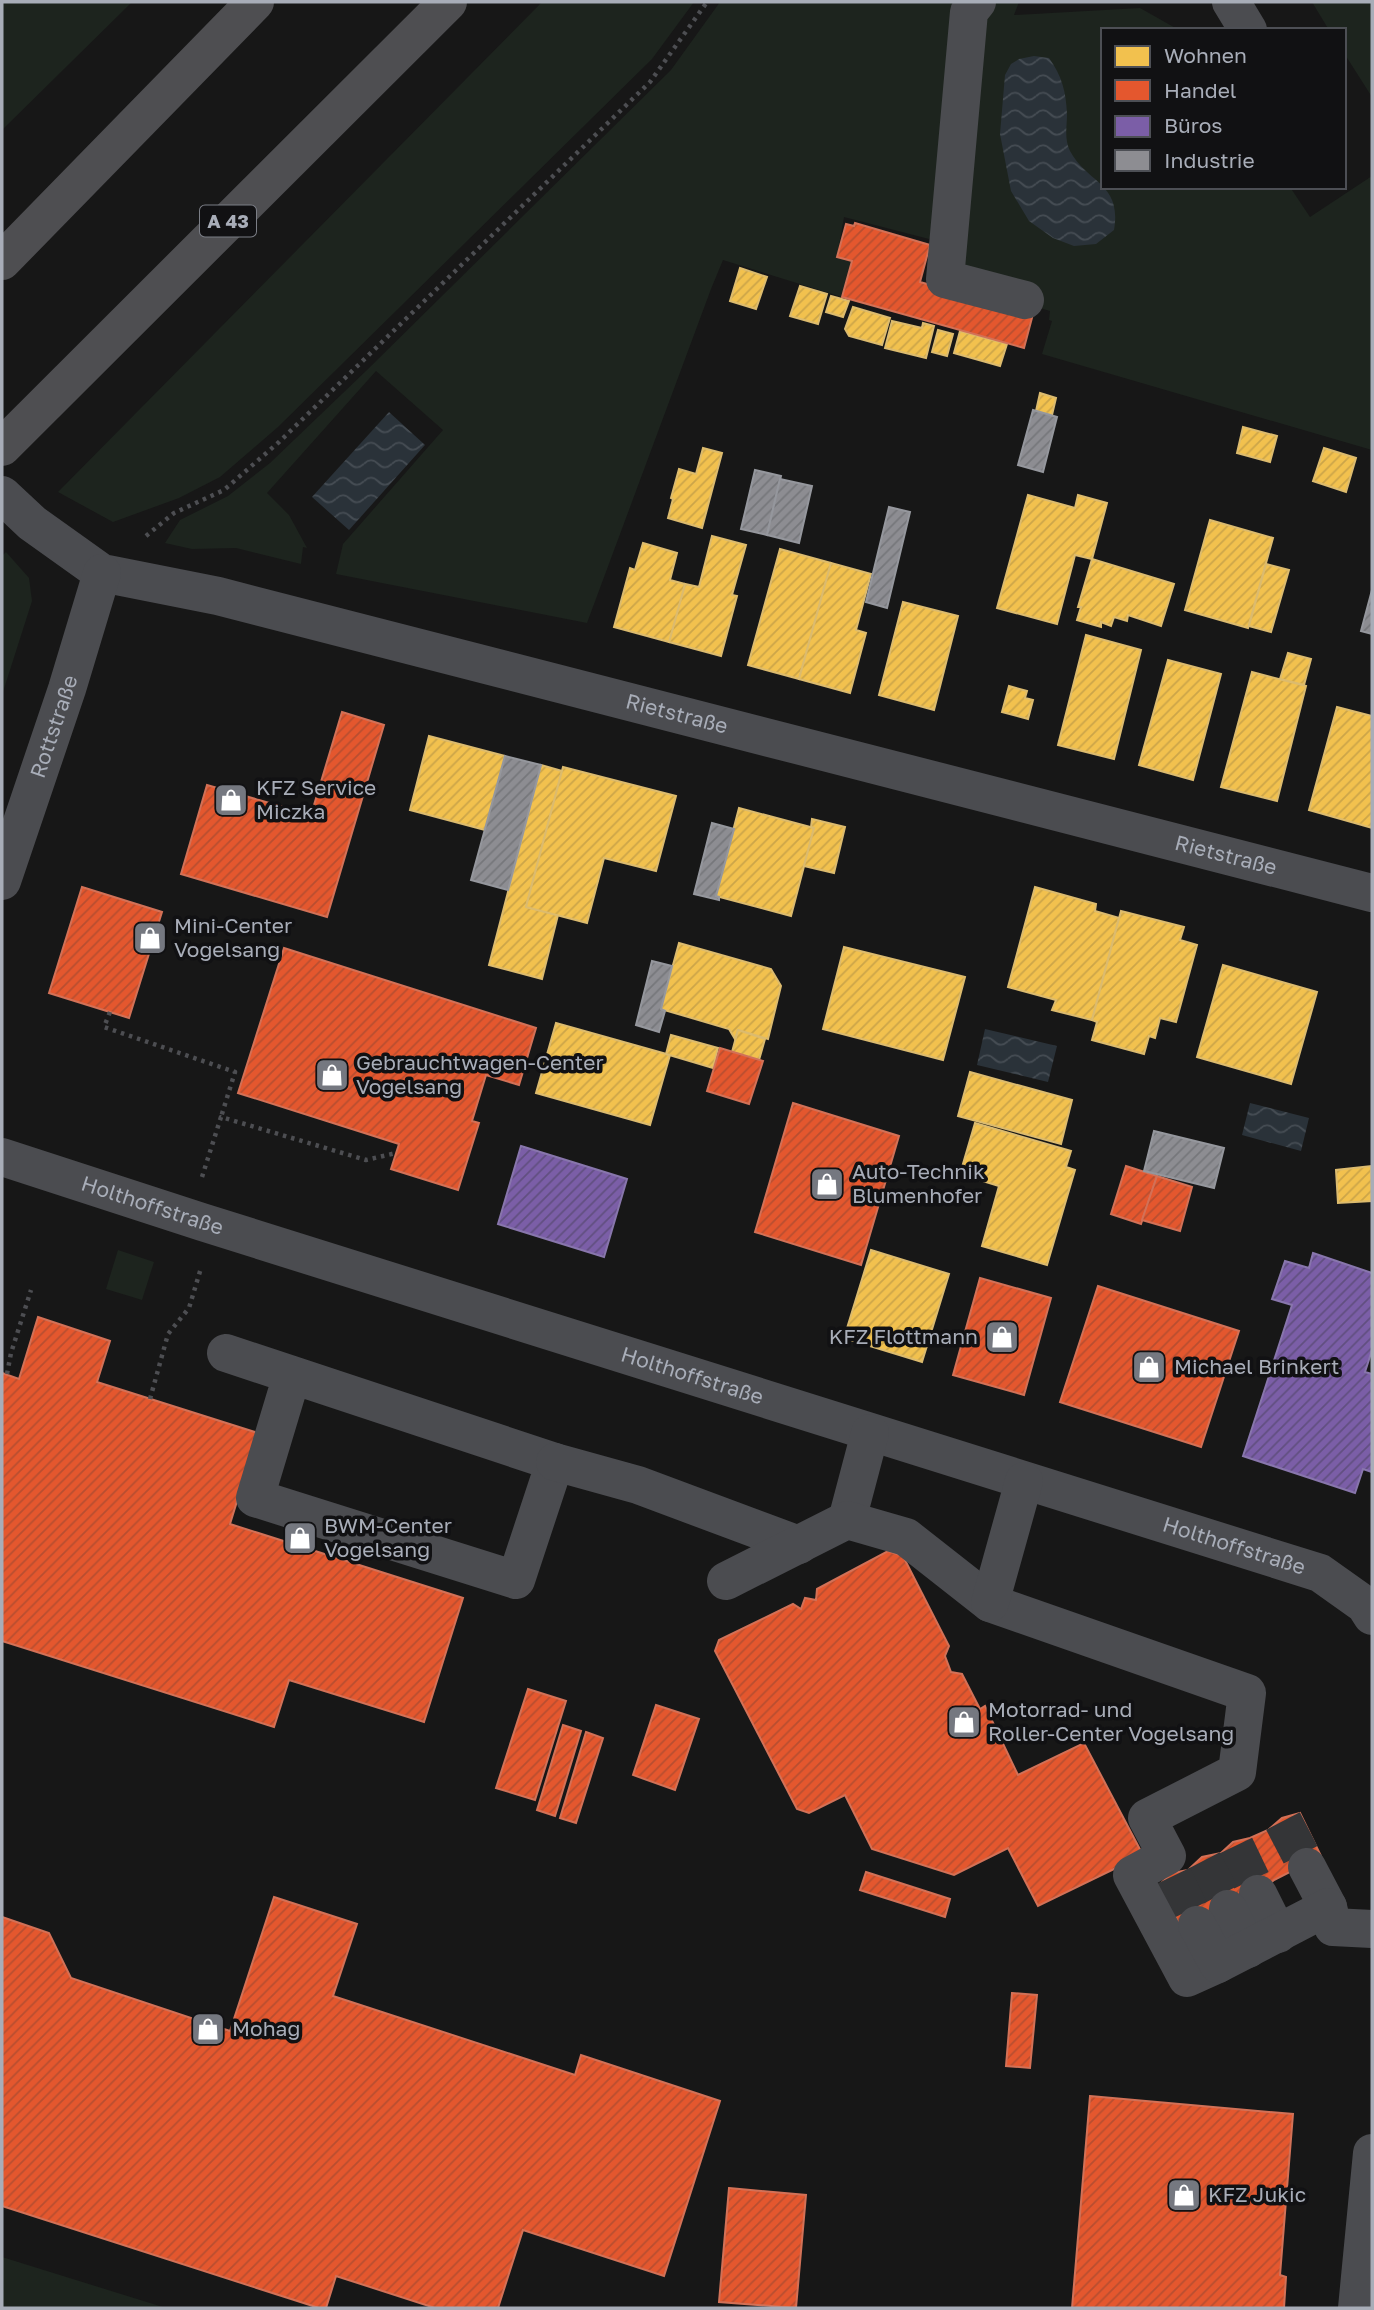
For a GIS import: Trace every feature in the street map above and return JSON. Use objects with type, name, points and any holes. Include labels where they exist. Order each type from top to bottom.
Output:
[{"type":"highway","points":[[2,261],[255,2]]},
{"type":"highway","name":"A 43","points":[[5,444],[448,2]]},
{"type":"street","points":[[976,2],[969,12],[945,279],[1024,300]]},
{"type":"street","points":[[1231,2],[1247,28]]},
{"type":"street","name":"Rietstraße","points":[[2,495],[32,523],[102,573],[218,596],[1372,893]]},
{"type":"street","name":"Rottstraße","points":[[2,881],[102,573]]},
{"type":"street","name":"Holthoffstraße","points":[[2,1157],[202,1223],[1320,1573],[1365,1605],[1372,1616]]},
{"type":"street","points":[[226,1353],[555,1462],[638,1485],[799,1545]]},
{"type":"street","points":[[292,1375],[255,1498],[516,1580],[555,1462]]},
{"type":"street","points":[[847,1520],[870,1433]]},
{"type":"street","points":[[990,1603],[1024,1481]]},
{"type":"street","points":[[726,1581],[847,1520],[906,1537],[990,1603],[1247,1693],[1237,1772],[1147,1818],[1167,1856],[1132,1875],[1187,1978],[1328,1907]]},
{"type":"street","points":[[1307,1867],[1328,1907],[1334,1927],[1372,1929]]},
{"type":"street","points":[[1248,1949],[1228,1909],[1248,1949]]},
{"type":"street","points":[[1357,2308],[1372,2153]]},
{"type":"path","points":[[102,573],[174,513],[224,490],[279,442],[650,82],[707,2]]},
{"type":"path","points":[[110,1012],[104,1027],[235,1072],[221,1117]]},
{"type":"path","points":[[6,1374],[31,1290]]},
{"type":"path","points":[[2,1357],[11,1353]]},
{"type":"shaded area","points":[[2,2],[132,2],[2,130]]},
{"type":"shaded area","points":[[542,2],[694,2],[652,59],[278,427],[220,477],[179,498],[113,522],[58,492]]},
{"type":"shaded area","points":[[720,2],[957,2],[938,227],[929,239],[844,217],[837,257],[852,261],[842,297],[723,260],[587,623],[336,574],[343,544],[443,430],[376,371],[267,493],[289,515],[307,548],[303,547],[301,564],[236,548],[192,549],[165,543],[180,520],[228,496],[270,463],[367,370],[671,70]]},
{"type":"shaded area","points":[[993,2],[1019,2],[1014,15],[1140,8],[1175,28],[1101,28],[1101,189],[1291,189],[1310,217],[1372,176],[1372,450],[1042,354],[1052,321],[1049,320],[1050,311],[1033,306],[964,272],[977,20]]},
{"type":"shaded area","points":[[1312,2],[1372,3],[1372,97],[1346,56],[1346,28],[1328,28]]},
{"type":"shaded area","points":[[6,552],[29,578],[32,601],[2,695],[2,556]]},
{"type":"shaded area","points":[[118,1250],[154,1262],[142,1300],[106,1289]]},
{"type":"shaded area","points":[[2,2257],[166,2308],[2,2308]]},
{"type":"water","points":[[1034,56],[1049,58],[1060,78],[1066,98],[1066,137],[1070,151],[1077,162],[1101,184],[1101,189],[1105,189],[1113,202],[1114,230],[1096,244],[1074,246],[1053,238],[1029,221],[1011,191],[1000,134],[1005,75],[1011,64]]},
{"type":"water","points":[[389,412],[425,445],[349,530],[312,497]]},
{"type":"water","points":[[985,1029],[1057,1046],[1048,1082],[977,1065]]},
{"type":"water","points":[[1250,1103],[1309,1118],[1301,1151],[1242,1135]]},
{"type":"building: Wohnen","points":[[740,268],[767,277],[756,309],[730,301]]},
{"type":"building: Wohnen","points":[[800,286],[827,294],[818,324],[790,316]]},
{"type":"building: Wohnen","points":[[831,296],[849,301],[843,317],[826,312]]},
{"type":"building: Wohnen","points":[[853,307],[890,318],[882,345],[849,336],[845,329]]},
{"type":"building: Wohnen","points":[[892,321],[922,328],[923,323],[934,326],[926,358],[885,348]]},
{"type":"building: Wohnen","points":[[938,330],[953,334],[947,356],[932,352]]},
{"type":"building: Wohnen","points":[[960,331],[1007,344],[1000,366],[954,353]]},
{"type":"building: Wohnen","points":[[1040,393],[1056,398],[1052,415],[1036,411]]},
{"type":"building: Wohnen","points":[[1243,427],[1277,436],[1270,462],[1237,453]]},
{"type":"building: Wohnen","points":[[703,448],[722,453],[702,528],[668,518],[679,469],[696,474]]},
{"type":"building: Wohnen","points":[[1324,448],[1356,458],[1346,492],[1313,481]]},
{"type":"building: Wohnen","points":[[1028,495],[1075,508],[1078,495],[1107,503],[1092,559],[1075,555],[1057,624],[997,608]]},
{"type":"building: Wohnen","points":[[1210,520],[1273,538],[1248,628],[1185,610]]},
{"type":"building: Wohnen","points":[[712,536],[746,545],[732,595],[737,596],[721,656],[669,642],[685,584],[699,587]]},
{"type":"building: Wohnen","points":[[643,543],[677,553],[670,580],[685,584],[669,642],[614,627],[630,568],[635,570]]},
{"type":"building: Wohnen","points":[[780,549],[831,563],[799,679],[748,665]]},
{"type":"building: Wohnen","points":[[1092,559],[1174,584],[1161,626],[1128,615],[1127,621],[1114,617],[1111,626],[1101,622],[1101,627],[1077,620],[1081,607],[1078,607]]},
{"type":"building: Wohnen","points":[[831,563],[871,574],[856,630],[866,633],[850,693],[799,679]]},
{"type":"building: Wohnen","points":[[1266,564],[1289,570],[1271,632],[1249,626]]},
{"type":"building: Wohnen","points":[[903,602],[958,616],[934,710],[879,695]]},
{"type":"building: Wohnen","points":[[1086,635],[1141,650],[1114,759],[1058,745]]},
{"type":"building: Wohnen","points":[[1288,653],[1311,659],[1304,685],[1280,679]]},
{"type":"building: Wohnen","points":[[1168,660],[1221,674],[1193,780],[1139,765]]},
{"type":"building: Wohnen","points":[[1252,672],[1306,686],[1277,801],[1221,787]]},
{"type":"building: Wohnen","points":[[1009,686],[1027,691],[1025,698],[1033,700],[1028,719],[1002,712]]},
{"type":"building: Wohnen","points":[[1337,707],[1372,716],[1372,828],[1309,810]]},
{"type":"building: Wohnen","points":[[429,736],[505,756],[485,830],[410,810]]},
{"type":"building: Wohnen","points":[[541,765],[562,771],[526,907],[558,915],[542,979],[489,965]]},
{"type":"building: Wohnen","points":[[563,767],[676,796],[656,871],[604,858],[587,923],[526,907]]},
{"type":"building: Wohnen","points":[[739,808],[814,828],[791,916],[716,896]]},
{"type":"building: Wohnen","points":[[812,819],[845,827],[834,873],[804,866],[814,828],[811,827]]},
{"type":"building: Wohnen","points":[[1035,887],[1096,904],[1095,911],[1119,918],[1092,1020],[1052,1010],[1056,1000],[1008,987]]},
{"type":"building: Wohnen","points":[[1121,911],[1184,927],[1180,940],[1197,945],[1176,1022],[1160,1018],[1155,1038],[1149,1036],[1144,1054],[1092,1040],[1097,1022],[1092,1020]]},
{"type":"building: Wohnen","points":[[679,943],[771,969],[781,986],[768,1039],[738,1030],[735,1039],[729,1029],[661,1009]]},
{"type":"building: Wohnen","points":[[844,947],[965,977],[943,1060],[823,1029]]},
{"type":"building: Wohnen","points":[[1223,965],[1317,992],[1291,1084],[1197,1057]]},
{"type":"building: Wohnen","points":[[556,1023],[670,1055],[650,1125],[536,1093]]},
{"type":"building: Wohnen","points":[[738,1030],[765,1039],[759,1060],[732,1052]]},
{"type":"building: Wohnen","points":[[671,1035],[718,1048],[713,1068],[666,1054]]},
{"type":"building: Wohnen","points":[[970,1072],[1072,1100],[1061,1144],[958,1116]]},
{"type":"building: Wohnen","points":[[975,1123],[1071,1151],[1066,1167],[1075,1170],[1047,1265],[982,1246],[999,1186],[960,1174]]},
{"type":"building: Wohnen","points":[[1371,1166],[1372,1201],[1338,1203],[1336,1170]]},
{"type":"building: Wohnen","points":[[871,1250],[949,1274],[922,1362],[844,1338]]},
{"type":"building: Handel","points":[[855,223],[930,245],[920,282],[1033,314],[1024,348],[842,297],[852,261],[837,257],[846,224],[854,226]]},
{"type":"building: Handel","name":"KFZ Service Miczka","points":[[342,712],[384,725],[327,917],[181,874],[207,785],[311,815]]},
{"type":"building: Handel","points":[[82,887],[162,912],[129,1018],[49,993]]},
{"type":"building: Handel","points":[[284,948],[536,1028],[519,1085],[486,1075],[472,1121],[479,1123],[458,1190],[391,1169],[399,1144],[238,1093]]},
{"type":"building: Handel","points":[[720,1048],[763,1061],[749,1104],[707,1091]]},
{"type":"building: Handel","name":"Auto-Technik Blumenhofer","points":[[793,1103],[899,1136],[861,1265],[755,1232]]},
{"type":"building: Handel","points":[[1126,1166],[1157,1176],[1141,1224],[1111,1214]]},
{"type":"building: Handel","points":[[1157,1176],[1192,1187],[1180,1231],[1142,1220]]},
{"type":"building: Handel","name":"KFZ Flottmann","points":[[980,1278],[1051,1298],[1024,1395],[953,1375]]},
{"type":"building: Handel","name":"Michael Brinkert","points":[[1098,1286],[1239,1331],[1201,1447],[1060,1402]]},
{"type":"building: Handel","points":[[38,1317],[110,1341],[97,1382],[258,1433],[230,1524],[463,1598],[424,1722],[289,1680],[274,1727],[2,1641],[2,1373],[19,1379]]},
{"type":"building: Handel","points":[[888,1551],[903,1556],[949,1646],[945,1656],[951,1672],[962,1674],[980,1709],[985,1706],[1018,1775],[1084,1743],[1143,1855],[1038,1906],[1008,1848],[954,1875],[872,1849],[845,1795],[809,1813],[797,1809],[715,1651],[719,1640],[793,1604],[801,1609],[805,1598],[816,1600],[817,1589]]},
{"type":"building: Handel","points":[[528,1689],[566,1701],[535,1800],[496,1788]]},
{"type":"building: Handel","points":[[656,1705],[699,1719],[675,1790],[633,1775]]},
{"type":"building: Handel","points":[[563,1725],[581,1731],[555,1816],[537,1810]]},
{"type":"building: Handel","points":[[586,1732],[603,1738],[576,1823],[560,1818]]},
{"type":"building: Handel","points":[[1300,1813],[1321,1856],[1274,1880],[1258,1894],[1181,1928],[1159,1885],[1172,1873],[1188,1870],[1202,1857],[1221,1853],[1233,1842],[1250,1838],[1268,1830],[1282,1818]]},
{"type":"building: Handel","points":[[866,1872],[950,1899],[945,1917],[860,1890]]},
{"type":"building: Handel","points":[[274,1897],[357,1924],[333,1996],[575,2075],[581,2055],[720,2101],[664,2276],[523,2230],[498,2308],[435,2308],[336,2276],[326,2308],[319,2308],[2,2206],[2,1917],[49,1933],[71,1978],[230,2031]]},
{"type":"building: Handel","points":[[1012,1993],[1037,1995],[1030,2068],[1006,2066]]},
{"type":"building: Handel","name":"KFZ Jukic","points":[[1090,2096],[1293,2114],[1280,2275],[1286,2277],[1284,2308],[1072,2308]]},
{"type":"building: Handel","points":[[729,2188],[806,2195],[796,2308],[719,2302]]},
{"type":"building: Büros","points":[[521,1146],[627,1179],[604,1257],[498,1224]]},
{"type":"building: Büros","points":[[1313,1253],[1372,1273],[1372,1350],[1365,1372],[1372,1374],[1372,1472],[1363,1469],[1355,1493],[1243,1456],[1292,1305],[1272,1299],[1285,1261],[1309,1268]]},
{"type":"building: Industrie","points":[[1033,410],[1057,417],[1043,472],[1018,465]]},
{"type":"building: Industrie","points":[[755,470],[781,476],[767,535],[741,529]]},
{"type":"building: Industrie","points":[[780,479],[812,486],[799,543],[767,535]]},
{"type":"building: Industrie","points":[[889,507],[910,512],[887,608],[866,602]]},
{"type":"building: Industrie","points":[[1372,590],[1372,634],[1361,631]]},
{"type":"building: Industrie","points":[[505,756],[541,765],[508,890],[471,880]]},
{"type":"building: Industrie","points":[[712,823],[734,829],[716,896],[719,900],[694,894]]},
{"type":"building: Industrie","points":[[652,961],[672,966],[661,1009],[665,1011],[659,1032],[636,1025]]},
{"type":"building: Industrie","points":[[1154,1131],[1224,1148],[1214,1188],[1144,1171]]},
{"type":"tunnel","points":[[1283,1821],[1307,1867]]},
{"type":"tunnel","points":[[1235,1846],[1258,1894]]},
{"type":"tunnel","points":[[1203,1861],[1228,1909]]},
{"type":"tunnel","points":[[1173,1876],[1197,1925]]},
{"type":"place","name":"KFZ Service Miczka","points":[[231,800]]},
{"type":"place","name":"Mini-Center Vogelsang","points":[[150,938]]},
{"type":"place","name":"Gebrauchtwagen-Center Vogelsang","points":[[332,1075]]},
{"type":"place","name":"Auto-Technik Blumenhofer","points":[[827,1184]]},
{"type":"place","name":"KFZ Flottmann","points":[[1002,1337]]},
{"type":"place","name":"Michael Brinkert","points":[[1149,1367]]},
{"type":"place","name":"BWM-Center Vogelsang","points":[[300,1538]]},
{"type":"place","name":"Motorrad- und Roller-Center Vogelsang","points":[[964,1722]]},
{"type":"place","name":"Mohag","points":[[208,2029]]},
{"type":"place","name":"KFZ Jukic","points":[[1184,2195]]}]
